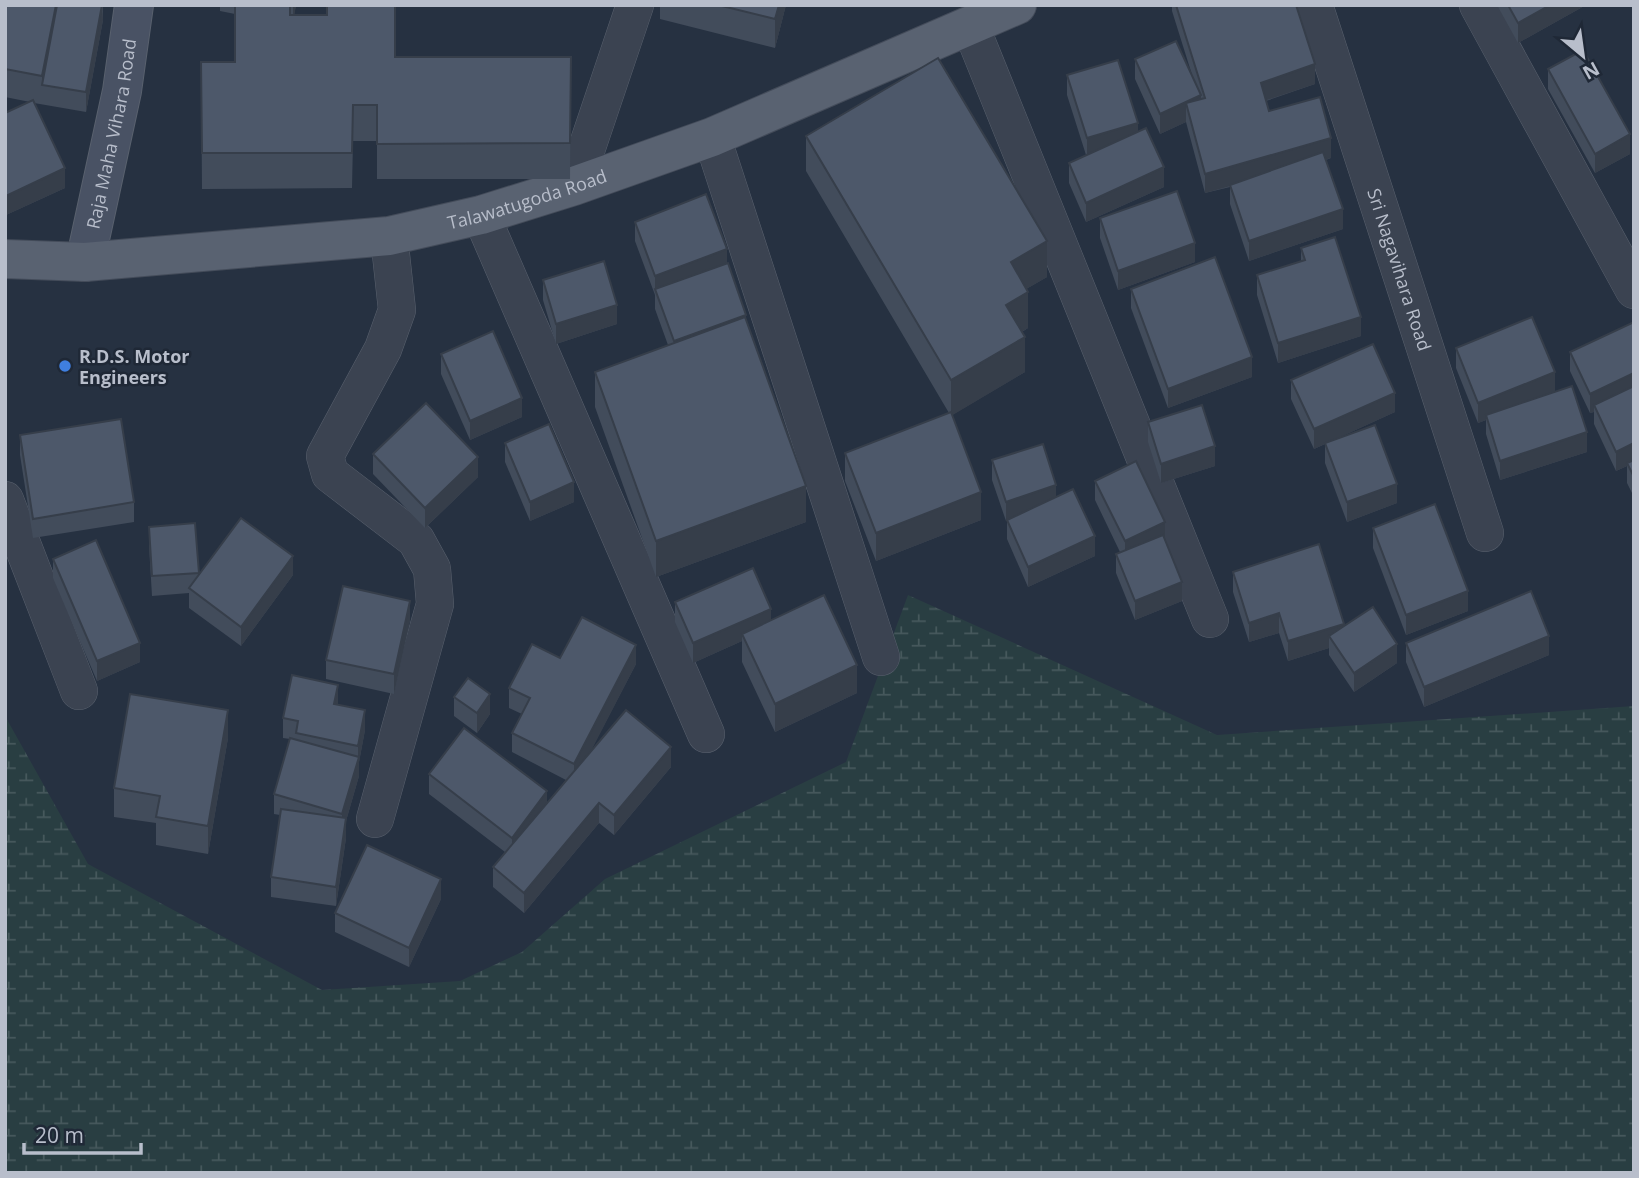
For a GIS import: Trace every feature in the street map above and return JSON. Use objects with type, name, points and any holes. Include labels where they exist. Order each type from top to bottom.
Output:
[{"type":"main road","name":"Talawatugoda Road","points":[[5,259],[85,262],[389,236],[481,215],[574,186],[712,137],[1017,5]]},
{"type":"street","name":"Raja Maha Vihara Road","points":[[85,262],[121,91],[134,5]]},
{"type":"street","points":[[574,186],[635,5]]},
{"type":"street","name":"Sri Nagavihara Road","points":[[1314,5],[1485,533]]},
{"type":"street","points":[[1478,5],[1634,290]]},
{"type":"street","points":[[970,25],[1210,619]]},
{"type":"street","points":[[712,137],[881,657]]},
{"type":"street","points":[[481,215],[706,734]]},
{"type":"street","points":[[375,819],[435,604],[432,569],[416,540],[330,474],[325,456],[383,349],[397,310],[389,236]]},
{"type":"street","points":[[5,500],[79,691]]},
{"type":"green space","points":[[908,595],[1217,735],[1634,706],[1634,1173],[5,1173],[5,716],[88,864],[322,990],[460,981],[522,952],[605,879],[846,762]]},
{"type":"building","points":[[5,5],[56,5],[42,76],[5,69]]},
{"type":"building","points":[[57,5],[102,5],[86,92],[42,85]]},
{"type":"building","points":[[235,5],[290,5],[290,15],[327,15],[327,5],[395,5],[395,57],[571,57],[570,143],[377,144],[377,105],[353,105],[352,153],[202,153],[201,62],[235,62]]},
{"type":"building","points":[[718,5],[779,5],[775,19]]},
{"type":"building","points":[[1176,5],[1296,5],[1315,64],[1261,83],[1269,111],[1320,97],[1331,138],[1205,174],[1186,103],[1205,98]]},
{"type":"building","points":[[1508,5],[1550,5],[1518,23]]},
{"type":"building","points":[[1176,41],[1201,95],[1160,114],[1135,59]]},
{"type":"building","points":[[1583,50],[1630,134],[1595,154],[1548,69]]},
{"type":"building","points":[[938,58],[1047,241],[1011,262],[1028,292],[1006,305],[1025,337],[951,380],[806,136]]},
{"type":"building","points":[[1118,60],[1138,123],[1087,138],[1067,75]]},
{"type":"building","points":[[33,100],[65,168],[6,196],[5,113]]},
{"type":"building","points":[[1146,128],[1164,167],[1086,203],[1069,163]]},
{"type":"building","points":[[1323,152],[1343,209],[1249,241],[1230,185]]},
{"type":"building","points":[[1177,191],[1195,243],[1118,271],[1100,218]]},
{"type":"building","points":[[706,194],[727,249],[655,276],[635,222]]},
{"type":"building","points":[[1335,237],[1361,317],[1278,343],[1257,275],[1305,260],[1301,248]]},
{"type":"building","points":[[1215,257],[1252,357],[1168,389],[1131,289]]},
{"type":"building","points":[[604,261],[617,305],[556,324],[543,280]]},
{"type":"building","points":[[728,263],[746,315],[674,341],[655,289]]},
{"type":"building","points":[[745,317],[806,486],[656,541],[595,372]]},
{"type":"building","points":[[1532,317],[1555,372],[1478,403],[1456,348]]},
{"type":"building","points":[[1634,322],[1634,373],[1590,394],[1570,352]]},
{"type":"building","points":[[493,331],[522,398],[470,421],[441,354]]},
{"type":"building","points":[[1373,344],[1395,393],[1314,429],[1291,380]]},
{"type":"building","points":[[1572,386],[1587,432],[1500,461],[1486,415]]},
{"type":"building","points":[[1634,386],[1634,443],[1616,452],[1594,405]]},
{"type":"building","points":[[426,403],[478,457],[425,508],[373,454]]},
{"type":"building","points":[[1202,405],[1215,446],[1161,464],[1148,422]]},
{"type":"building","points":[[951,412],[981,492],[876,533],[845,453]]},
{"type":"building","points":[[121,419],[134,502],[33,519],[20,435]]},
{"type":"building","points":[[549,424],[574,482],[530,502],[505,443]]},
{"type":"building","points":[[1375,425],[1397,484],[1347,502],[1325,443]]},
{"type":"building","points":[[1043,444],[1056,485],[1006,502],[992,460]]},
{"type":"building","points":[[1634,460],[1634,477],[1627,463]]},
{"type":"building","points":[[1136,461],[1165,522],[1125,541],[1095,481]]},
{"type":"building","points":[[1073,489],[1095,536],[1028,567],[1007,520]]},
{"type":"building","points":[[1435,504],[1468,591],[1406,615],[1373,528]]},
{"type":"building","points":[[241,518],[293,556],[241,627],[189,588]]},
{"type":"building","points":[[195,523],[199,573],[152,576],[149,527]]},
{"type":"building","points":[[1163,535],[1182,582],[1135,601],[1116,554]]},
{"type":"building","points":[[96,540],[140,643],[97,661],[53,559]]},
{"type":"building","points":[[1319,544],[1344,624],[1288,641],[1279,613],[1249,623],[1233,572]]},
{"type":"building","points":[[753,568],[771,609],[693,643],[675,602]]},
{"type":"building","points":[[343,586],[410,601],[394,674],[326,660]]},
{"type":"building","points":[[1531,591],[1549,636],[1424,687],[1406,643]]},
{"type":"building","points":[[824,595],[857,665],[775,704],[742,634]]},
{"type":"building","points":[[1373,607],[1397,644],[1354,673],[1329,636]]},
{"type":"building","points":[[582,617],[636,645],[574,764],[512,733],[530,698],[509,688],[532,644],[560,658]]},
{"type":"building","points":[[292,675],[338,685],[334,704],[365,710],[358,746],[296,733],[298,721],[283,718]]},
{"type":"building","points":[[468,678],[490,694],[477,713],[454,697]]},
{"type":"building","points":[[130,694],[228,710],[208,826],[156,817],[160,796],[114,788]]},
{"type":"building","points":[[626,710],[671,747],[614,815],[599,803],[524,893],[493,867]]},
{"type":"building","points":[[464,728],[547,791],[512,838],[429,774]]},
{"type":"building","points":[[290,738],[359,757],[342,814],[274,794]]},
{"type":"building","points":[[281,809],[346,818],[336,887],[271,877]]},
{"type":"building","points":[[367,845],[441,879],[409,948],[335,913]]},
{"type":"place","name":"R.D.S. Motor Engineers","points":[[65,366]]}]
